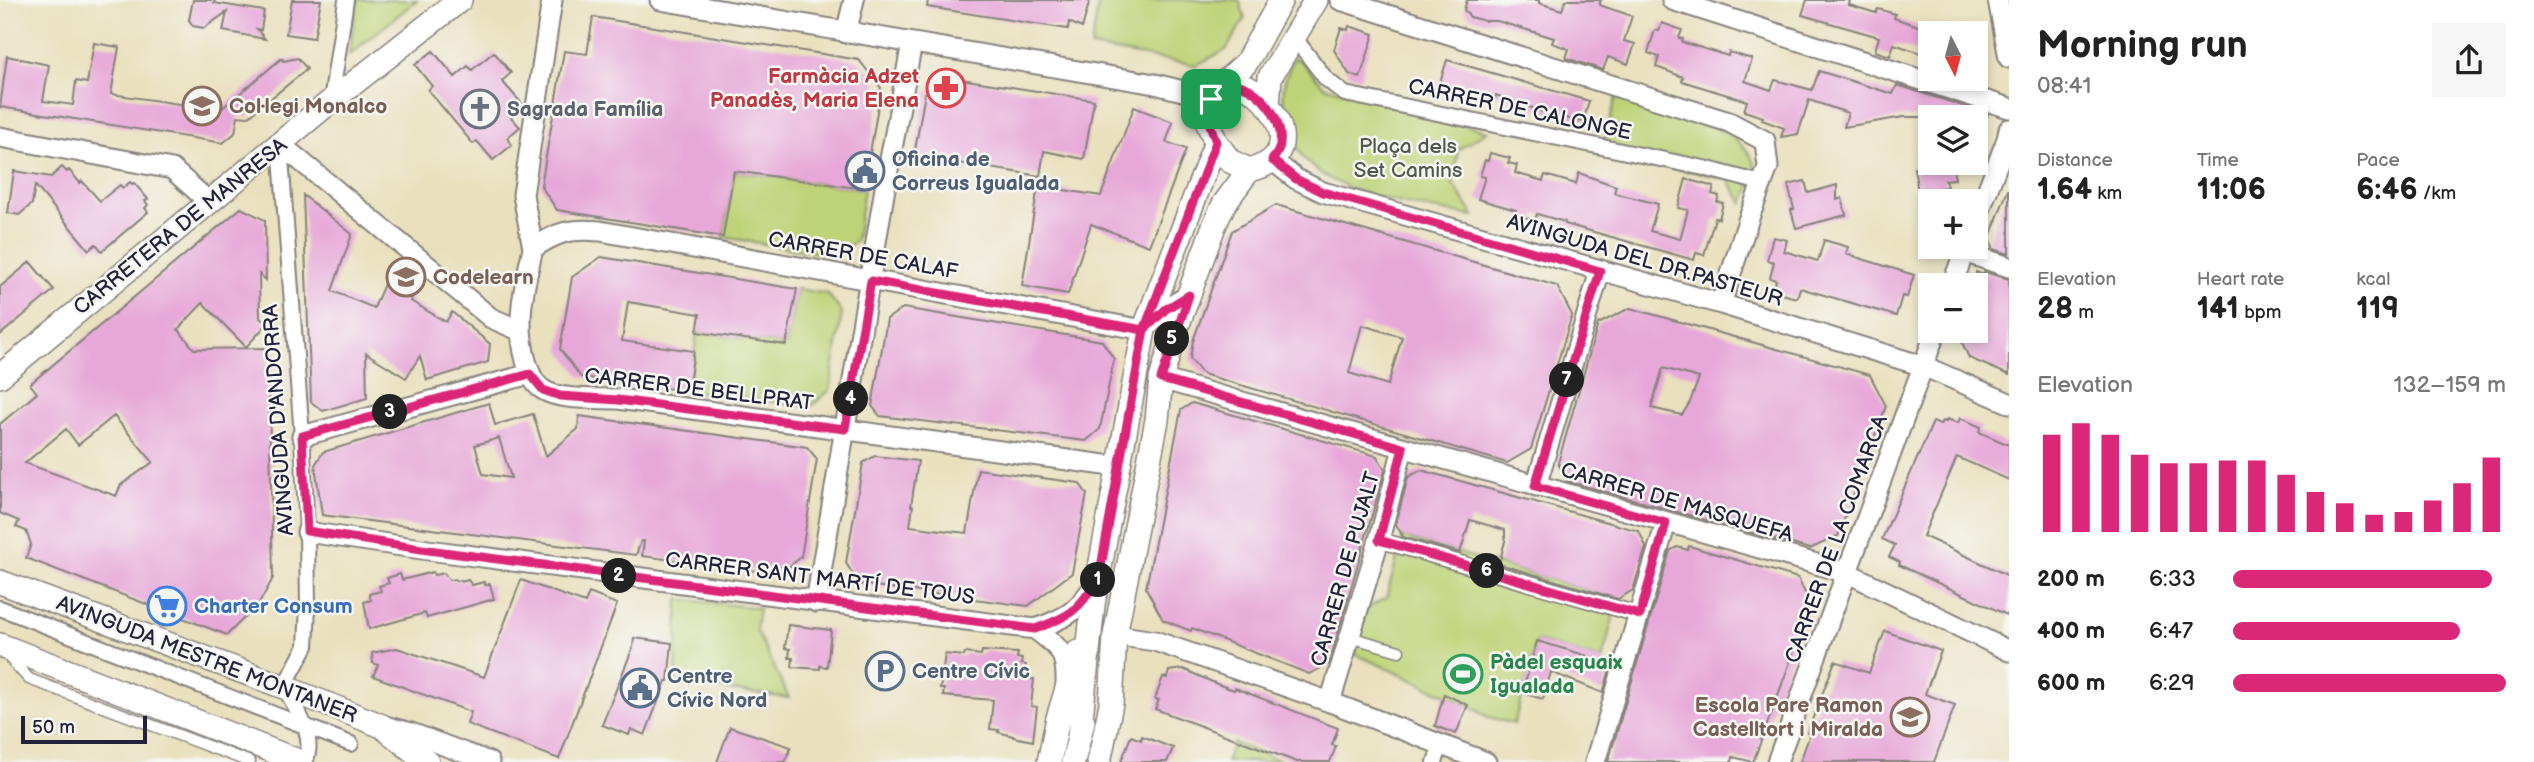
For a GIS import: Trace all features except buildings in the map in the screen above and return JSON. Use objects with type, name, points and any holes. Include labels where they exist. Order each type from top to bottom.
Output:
[{"type":"street","points":[[331,101],[346,0]]},
{"type":"street","name":"CARRETERA DE MANRESA","points":[[0,376],[331,101],[460,0]]},
{"type":"street","points":[[302,436],[530,374],[521,341],[520,307],[533,248],[523,195],[552,0]]},
{"type":"street","points":[[660,0],[1155,84],[1217,92],[1237,85],[1249,88],[1268,105],[1280,132],[1278,154],[1264,165],[1249,170],[1224,204],[1189,295],[1161,379],[1157,420],[1135,543],[1073,762]]},
{"type":"street","points":[[846,33],[854,0]]},
{"type":"street","points":[[1249,170],[1230,161],[1216,142],[1207,116],[1217,92],[1245,63],[1281,0]]},
{"type":"street","points":[[1268,105],[1270,77],[1316,0]]},
{"type":"street","points":[[1340,0],[1729,122],[1765,141],[1765,175],[1721,304]]},
{"type":"street","points":[[1672,0],[2009,108]]},
{"type":"street","points":[[1998,0],[2009,58]]},
{"type":"street","name":"CARRER DE CALONGE","points":[[1294,37],[1326,79],[1345,94],[1704,169],[1765,175]]},
{"type":"street","points":[[816,602],[888,170],[912,43]]},
{"type":"street","points":[[1988,189],[2009,129]]},
{"type":"street","points":[[0,137],[172,169],[209,202]]},
{"type":"street","points":[[1079,736],[1093,606],[1144,330],[1216,142]]},
{"type":"street","points":[[280,145],[491,318],[521,331]]},
{"type":"street","name":"AVINGUDA D'ANDORRA","points":[[280,145],[307,531],[306,646],[284,687]]},
{"type":"street","name":"AVINGUDA DEL DR.PASTEUR","points":[[1272,160],[1296,179],[1323,192],[1721,304],[1923,366],[2009,403]]},
{"type":"street","points":[[172,169],[180,181],[184,198],[182,224]]},
{"type":"street","name":"CARRER DE CALAF","points":[[533,248],[553,236],[574,229],[600,231],[1144,330]]},
{"type":"street","points":[[1988,259],[2009,267]]},
{"type":"street","points":[[1535,486],[1600,271]]},
{"type":"street","points":[[1144,330],[1166,309],[1189,295]]},
{"type":"street","name":"CARRER DE LA COMARCA","points":[[1777,762],[1932,343]]},
{"type":"street","name":"CARRER DE BELLPRAT","points":[[530,374],[543,390],[560,396],[618,400],[1120,467]]},
{"type":"street","name":"CARRER DE MASQUEFA","points":[[1161,379],[1848,573],[2009,651]]},
{"type":"street","name":"CARRER DE PUJALT","points":[[1330,702],[1379,540],[1403,448]]},
{"type":"street","points":[[1595,762],[1666,523]]},
{"type":"street","name":"CARRER SANT MARTÍ DE TOUS","points":[[307,531],[428,550],[1035,629]]},
{"type":"street","points":[[1379,540],[1640,615]]},
{"type":"street","points":[[1066,688],[1066,663],[1061,652],[1035,629],[1061,620],[1080,606],[1099,578]]},
{"type":"street","name":"AVINGUDA MESTRE MONTANER","points":[[0,582],[382,726],[427,762]]},
{"type":"street","points":[[1099,762],[1111,704],[1115,635],[1121,599]]},
{"type":"street","points":[[1049,762],[1066,688],[1093,606]]},
{"type":"street","points":[[0,608],[351,744]]},
{"type":"street","points":[[1115,635],[1155,641],[1330,702],[1438,754],[1486,762]]},
{"type":"street","points":[[0,647],[303,762],[309,752],[306,726],[284,687]]},
{"type":"street","points":[[382,726],[411,733],[489,762]]},
{"type":"lane","points":[[1350,636],[1399,651]]},
{"type":"lane","points":[[0,647],[29,679],[250,762]]},
{"type":"green space","points":[[357,0],[417,0],[349,55]]},
{"type":"green space","points":[[1099,0],[1239,0],[1245,18],[1226,50],[1196,65],[1091,47]]},
{"type":"green space","name":"Plaça dels Set Camins","points":[[1294,58],[1300,60],[1324,86],[1487,131],[1458,150],[1453,184],[1474,216],[1380,198],[1332,180],[1314,168],[1297,147],[1285,106],[1284,83]]},
{"type":"green space","points":[[1616,97],[1696,119],[1735,139],[1748,152],[1755,168],[1753,181],[1743,203],[1728,179],[1602,153]]},
{"type":"green space","points":[[734,171],[864,189],[856,241],[835,256],[723,237]]},
{"type":"green space","points":[[797,289],[828,294],[842,313],[830,390],[810,407],[688,391],[697,332],[786,345]]},
{"type":"green space","points":[[1403,537],[1618,599],[1602,660],[1537,641],[1514,724],[1486,716],[1468,705],[1355,654],[1367,608],[1386,598]]},
{"type":"green space","points":[[678,599],[759,608],[756,630],[789,698],[676,683]]},
{"type":"green space","points":[[1233,743],[1284,762],[1226,762]]},
{"type":"place","name":"Farmàcia Adzet Panadès, Maria Elena","points":[[946,88]]},
{"type":"place","name":"Col·legi Monalco","points":[[202,106]]},
{"type":"place","name":"Sagrada Família","points":[[480,109]]},
{"type":"place","name":"Oficina de Correus Igualada","points":[[865,171]]},
{"type":"place","name":"Codelearn","points":[[406,277]]},
{"type":"place","name":"Charter Consum","points":[[167,606]]},
{"type":"place","name":"Centre Cívic","points":[[885,671]]},
{"type":"place","name":"Pàdel esquaix Igualada","points":[[1463,674]]},
{"type":"place","name":"Centre Cívic Nord","points":[[640,688]]},
{"type":"place","name":"Escola Pare Ramon Castelltort i Miralda","points":[[1910,717]]},
{"type":"route","points":[[1211,99],[1207,116],[1216,142],[1144,330],[1099,578],[1080,606],[1061,620],[1035,629],[428,550],[307,531],[302,436],[530,374],[543,390],[560,396],[618,400],[845,429],[871,281],[1013,304],[1144,330],[1166,309],[1189,295],[1161,379],[1403,448],[1379,540],[1640,615],[1666,523],[1535,486],[1600,271],[1323,192],[1296,179],[1272,160],[1278,154],[1281,144],[1280,132],[1265,100],[1249,88],[1237,85],[1223,85],[1211,99]]}]
